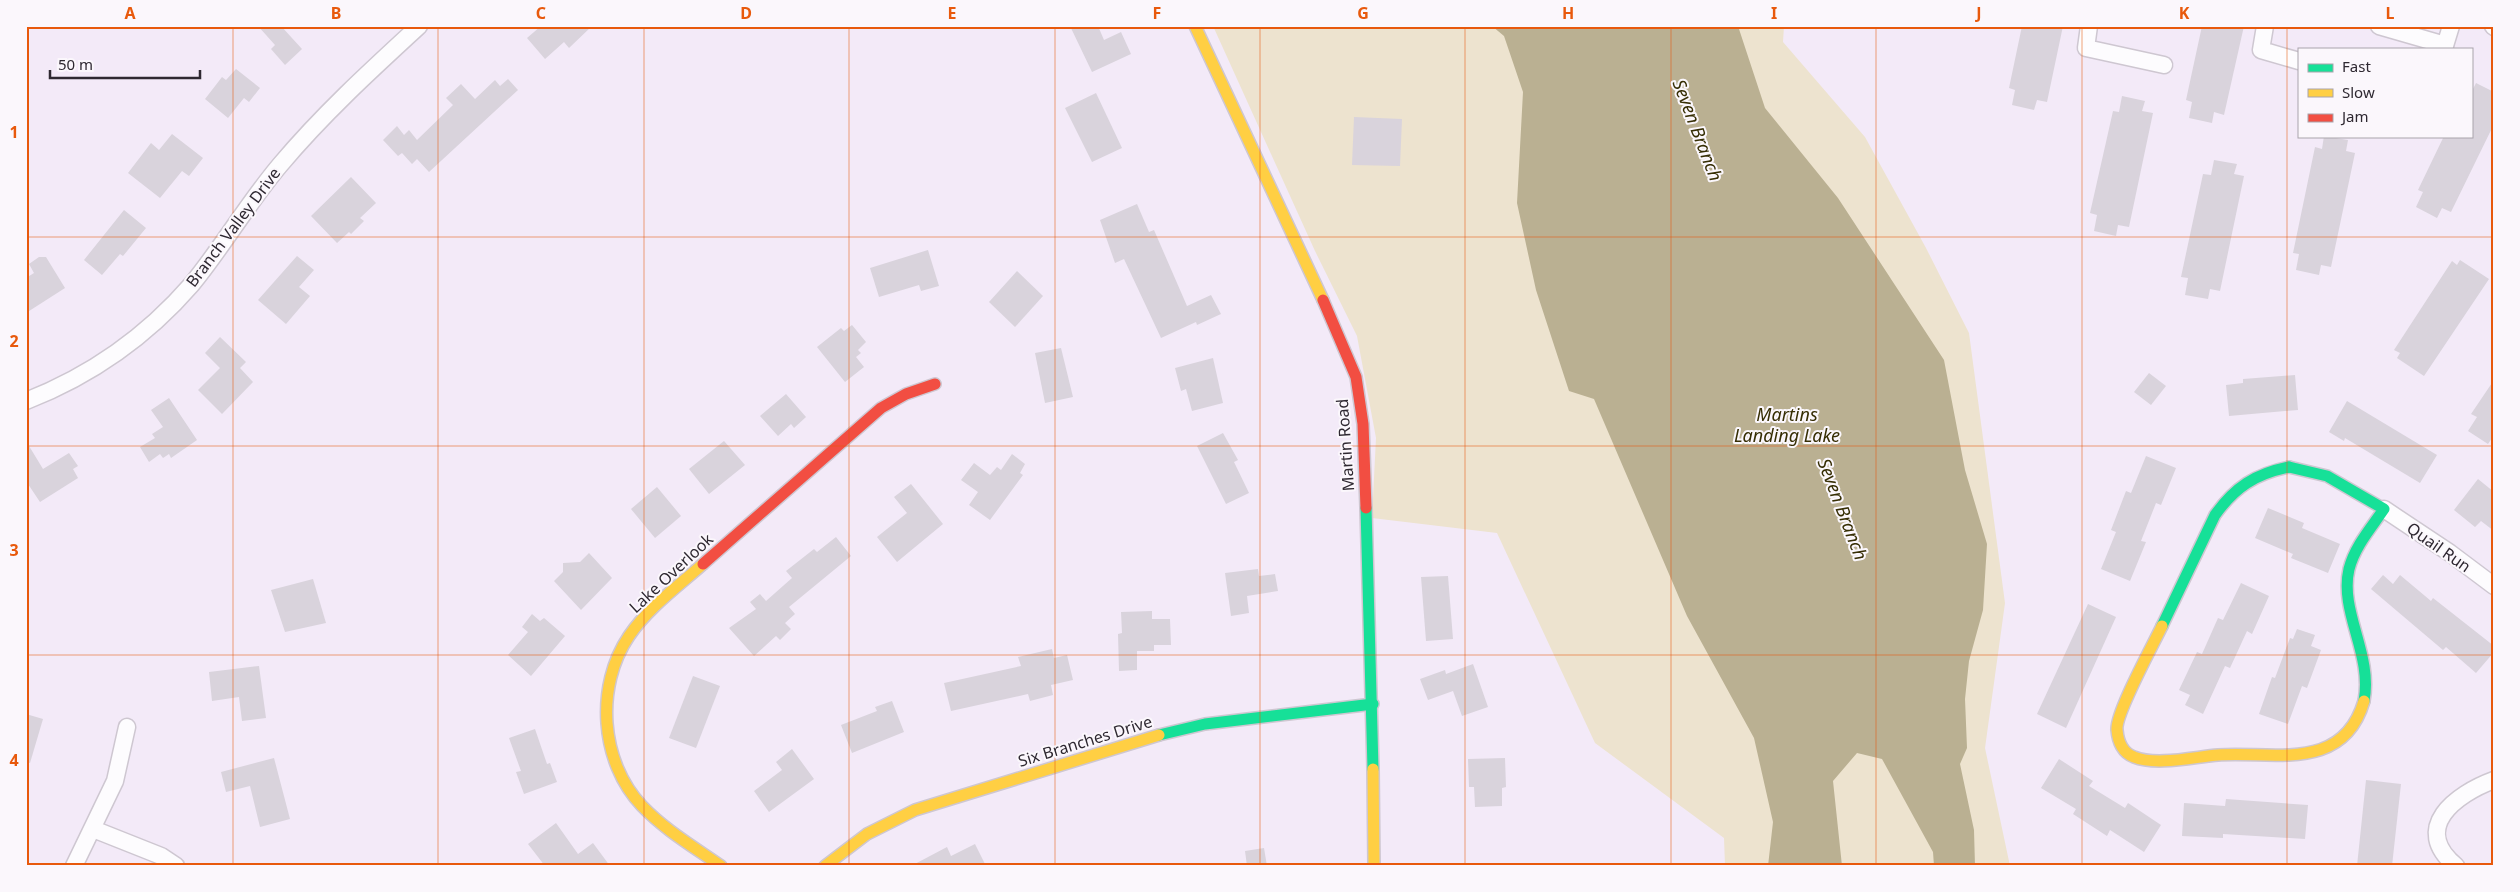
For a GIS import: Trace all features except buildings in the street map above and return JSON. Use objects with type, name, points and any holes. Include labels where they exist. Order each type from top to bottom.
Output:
[{"type":"street","name":"Branch Valley Drive","points":[[26,401],[54,390],[97,366],[137,338],[164,314],[192,283],[279,166],[338,100],[419,26]]},
{"type":"street","name":"Martin Road","points":[[1195,26],[1338,331],[1356,377],[1363,424],[1373,704],[1374,866]]},
{"type":"street","points":[[2089,26],[2086,48],[2164,65]]},
{"type":"street","points":[[2265,26],[2261,50],[2298,61]]},
{"type":"street","points":[[2380,26],[2444,47],[2451,26]]},
{"type":"street","name":"Lake Overlook","points":[[721,866],[664,825],[633,795],[616,766],[607,736],[606,720],[606,705],[611,672],[628,637],[653,608],[882,408],[906,394],[935,384]]},
{"type":"street","points":[[2289,467],[2308,468],[2325,473],[2384,509],[2357,549],[2348,577],[2348,607],[2366,662],[2369,681],[2364,708],[2348,732],[2329,747],[2305,755],[2237,754],[2150,762],[2136,760],[2124,751],[2117,738],[2116,722],[2215,515],[2227,496],[2245,481],[2265,471],[2289,467]]},
{"type":"street","name":"Quail Run","points":[[2384,509],[2450,553],[2494,586]]},
{"type":"street","name":"Six Branches Drive","points":[[825,866],[842,850],[877,827],[916,810],[1167,733],[1205,724],[1373,704]]},
{"type":"street","points":[[74,866],[115,781],[127,728]]},
{"type":"street","points":[[2456,866],[2446,857],[2440,847],[2437,835],[2441,814],[2460,795],[2494,780]]},
{"type":"street","points":[[93,828],[161,856],[176,866]]},
{"type":"shaded area","points":[[1213,26],[1784,26],[1783,42],[1865,137],[1926,248],[1969,333],[2005,603],[1985,748],[2010,866],[1725,866],[1724,838],[1595,743],[1497,533],[1372,518],[1376,438],[1357,336],[1315,251]]},
{"type":"water","name":"Martins Landing Lake","points":[[1492,26],[1738,26],[1765,108],[1838,198],[1944,360],[1965,470],[1987,544],[1983,610],[1969,661],[1965,699],[1967,748],[1960,764],[1974,830],[1975,866],[1934,866],[1933,852],[1882,759],[1857,753],[1833,781],[1842,866],[1768,866],[1773,822],[1754,738],[1687,616],[1594,399],[1569,391],[1536,290],[1517,203],[1523,92],[1504,36]]},
{"type":"traffic: fast","points":[[2289,467],[2327,476],[2384,509],[2355,553],[2349,569],[2347,585],[2348,601],[2364,667],[2366,684],[2364,701]]},
{"type":"traffic: fast","points":[[2162,626],[2215,515],[2230,497],[2247,483],[2266,474],[2289,467]]},
{"type":"traffic: fast","points":[[1366,508],[1373,769]]},
{"type":"traffic: fast","points":[[1159,735],[1205,724],[1373,704]]},
{"type":"traffic: slow","points":[[1195,26],[1323,300]]},
{"type":"traffic: slow","points":[[703,564],[654,607],[629,636],[618,656],[611,677],[607,700],[607,723],[610,746],[617,768],[628,788],[642,806],[670,831],[721,866]]},
{"type":"traffic: slow","points":[[2162,626],[2128,695],[2118,722],[2117,730],[2120,743],[2124,750],[2134,757],[2143,760],[2164,761],[2218,755],[2304,754],[2323,749],[2340,739],[2354,724],[2364,701]]},
{"type":"traffic: slow","points":[[825,866],[867,834],[915,810],[1159,735]]},
{"type":"traffic: slow","points":[[1373,769],[1374,866]]},
{"type":"traffic: jam","points":[[1323,300],[1356,377],[1363,424],[1366,508]]},
{"type":"traffic: jam","points":[[703,564],[881,408],[906,394],[935,384]]},
{"type":"water label","name":"Seven Branch","points":[[1698,130]]},
{"type":"water label","name":"Seven Branch","points":[[1843,509]]}]
